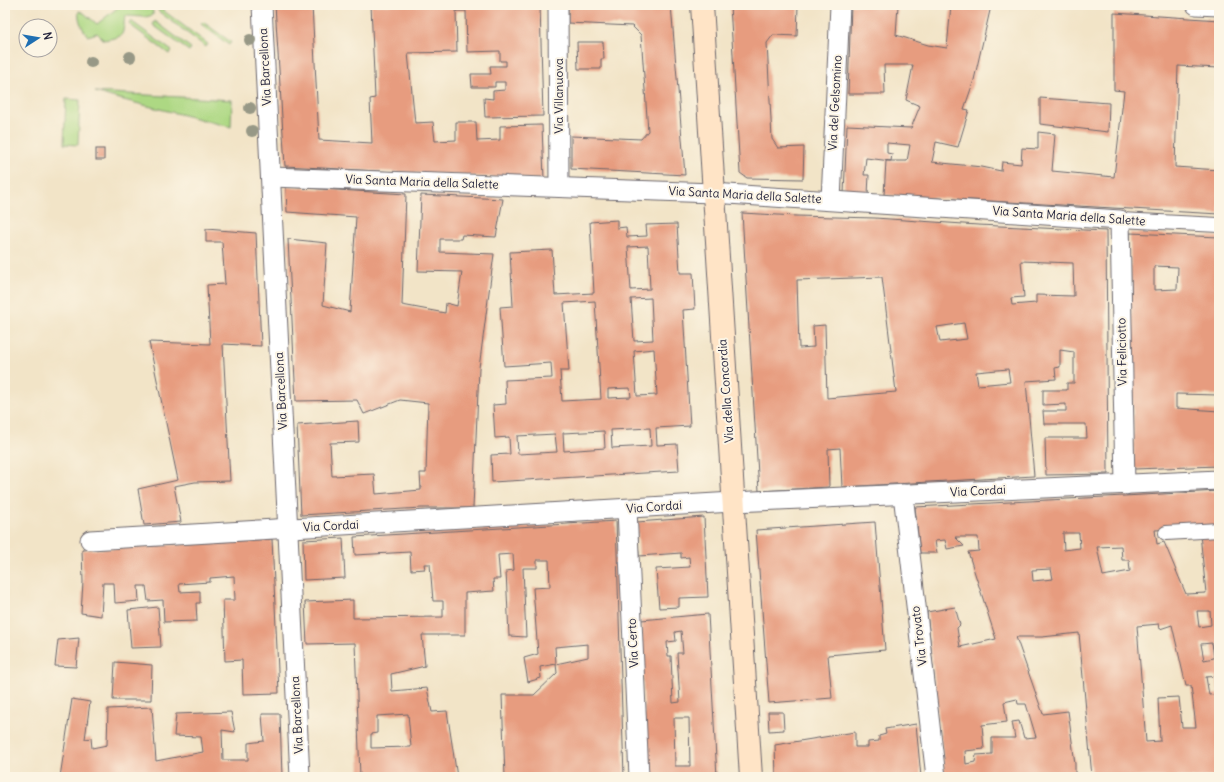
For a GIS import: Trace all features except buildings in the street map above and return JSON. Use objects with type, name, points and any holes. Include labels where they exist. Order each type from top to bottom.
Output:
[{"type":"main road","name":"Via della Concordia","points":[[702,5],[751,777]]},
{"type":"street","name":"Via Barcellona","points":[[262,5],[300,777]]},
{"type":"street","name":"Via Villanuova","points":[[558,5],[559,187]]},
{"type":"street","name":"Via del Gelsomino","points":[[831,200],[840,5]]},
{"type":"street","points":[[1196,5],[1219,6]]},
{"type":"street","name":"Via Santa Maria della Salette","points":[[271,177],[713,193],[1120,220],[1219,225]]},
{"type":"street","name":"Via Feliciotto","points":[[1120,220],[1125,485]]},
{"type":"street","name":"Via Cordai","points":[[90,540],[733,502],[1219,480]]},
{"type":"street","name":"Via Trovato","points":[[903,494],[936,777]]},
{"type":"street","name":"Via Certo","points":[[628,509],[639,777]]},
{"type":"street","points":[[1166,533],[1219,530]]},
{"type":"green space","points":[[121,5],[151,5],[153,15],[146,17],[125,16],[123,32],[116,38],[104,40],[97,33],[88,36],[81,24],[79,11],[84,13],[97,24]]},
{"type":"green space","points":[[160,8],[208,44],[206,47],[158,11]]},
{"type":"green space","points":[[131,21],[172,51],[169,54],[129,24]]},
{"type":"green space","points":[[155,21],[191,48],[189,51],[153,25]]},
{"type":"green space","points":[[203,22],[231,42],[229,45],[201,24]]},
{"type":"green space","points":[[95,92],[232,100],[231,127],[112,97]]},
{"type":"green space","points":[[66,99],[80,100],[78,145],[64,144]]}]
